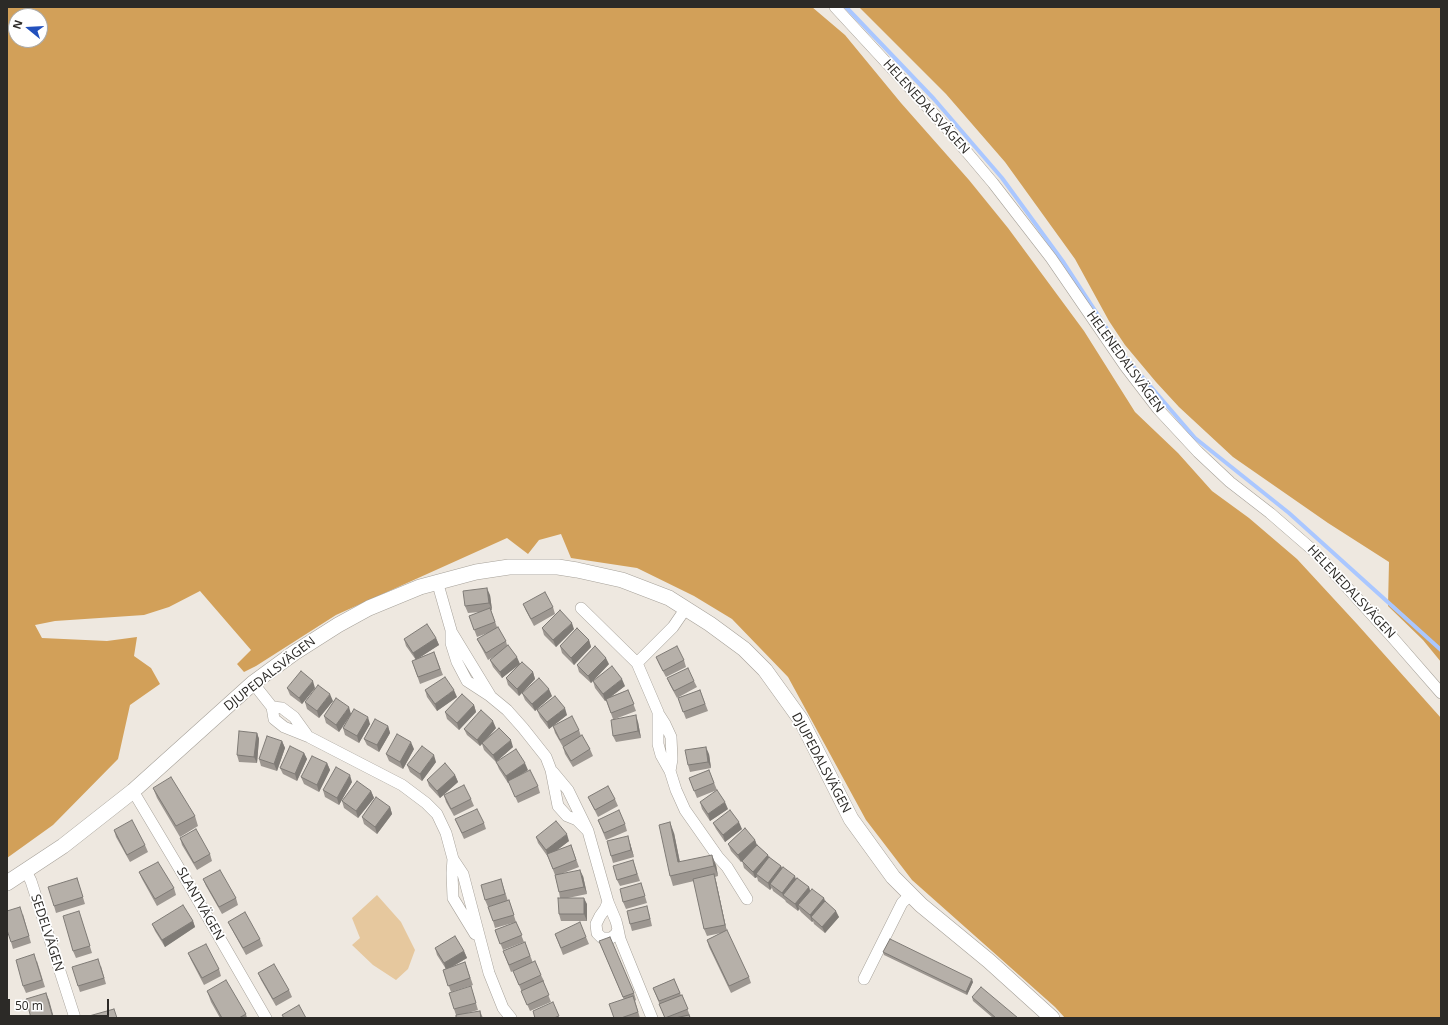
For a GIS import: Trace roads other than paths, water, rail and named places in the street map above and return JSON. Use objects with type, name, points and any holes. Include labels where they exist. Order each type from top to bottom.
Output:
[{"type":"street","name":"HELENEDALSVÄGEN","points":[[835,7],[944,125],[993,182],[1050,258],[1125,366],[1158,409],[1198,452],[1230,482],[1270,513],[1315,552],[1441,693]]},
{"type":"street","name":"DJUPEDALSVÄGEN","points":[[7,883],[63,846],[133,791],[253,683],[294,653],[338,624],[369,608],[437,581],[476,572],[509,567],[558,567],[599,574],[622,580],[669,598],[710,624],[744,649],[765,670],[801,720],[851,819],[893,878],[910,895],[990,961],[1052,1018]]},
{"type":"street","points":[[437,581],[451,630],[490,696],[507,710],[546,757],[551,770],[558,806],[567,816],[576,820],[588,831]]},
{"type":"street","points":[[581,608],[637,663],[658,712],[671,737],[672,759],[670,771],[676,790],[696,826],[747,899]]},
{"type":"street","points":[[637,663],[673,627],[686,608]]},
{"type":"street","points":[[253,683],[272,707],[282,708],[294,718],[309,737],[402,786],[426,803],[437,814],[446,833],[453,859],[462,874],[489,973],[504,1013],[511,1018]]},
{"type":"street","points":[[551,770],[568,790],[588,831],[620,938],[652,1018]]},
{"type":"street","name":"SLANTVÄGEN","points":[[133,791],[266,1018]]},
{"type":"street","points":[[453,859],[453,898],[480,944]]},
{"type":"street","name":"SEDELVÄGEN","points":[[26,871],[33,888],[75,1018]]},
{"type":"street","points":[[864,979],[902,904],[910,895]]},
{"type":"street","points":[[608,902],[596,924],[597,933],[602,938],[611,938],[616,934],[618,929]]},
{"type":"waterway","points":[[846,7],[934,99],[1002,178],[1064,263],[1126,358],[1195,438],[1289,513],[1441,650]]}]
